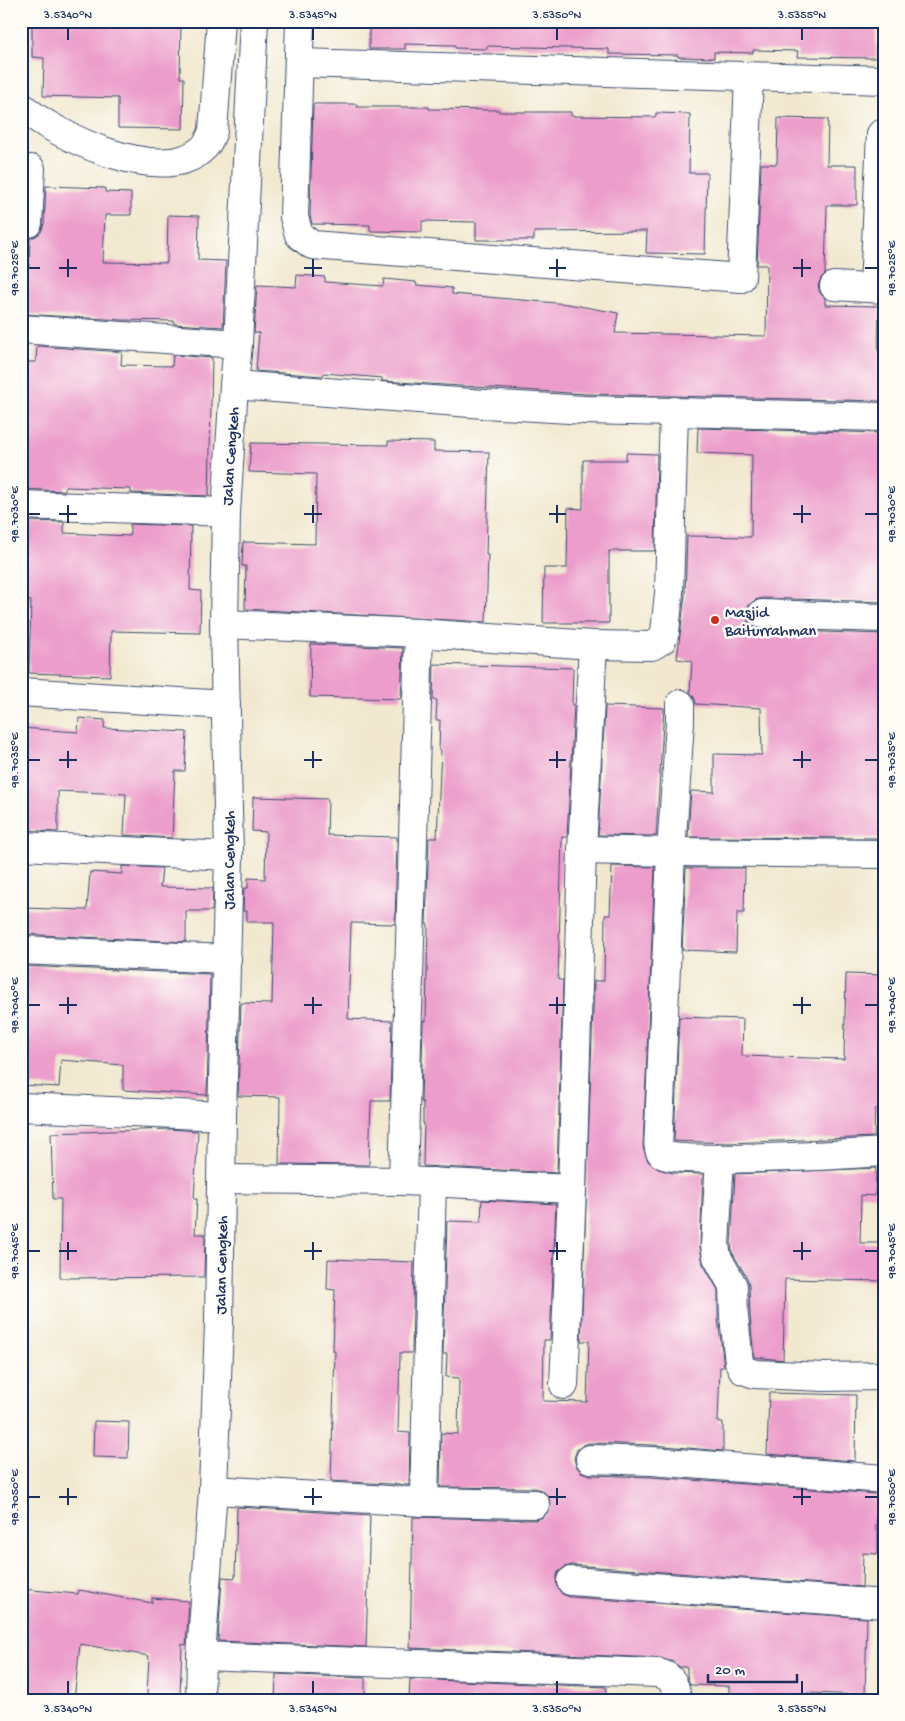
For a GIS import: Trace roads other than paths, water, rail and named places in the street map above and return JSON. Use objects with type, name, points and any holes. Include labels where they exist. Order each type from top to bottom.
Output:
[{"type":"street","points":[[21,106],[62,133],[93,147],[128,159],[174,162],[190,158],[209,142],[214,130],[221,21]]},
{"type":"street","name":"Jalan Cengkeh","points":[[200,1700],[201,1656],[214,1490],[227,959],[229,856],[224,624],[226,512],[238,344],[254,21]]},
{"type":"street","points":[[300,21],[294,217],[299,235],[312,244],[741,278],[749,77]]},
{"type":"street","points":[[299,63],[884,80]]},
{"type":"street","points":[[834,286],[879,289],[881,134]]},
{"type":"street","points":[[21,223],[28,223],[31,169]]},
{"type":"street","points":[[21,329],[238,344]]},
{"type":"street","points":[[234,385],[585,410],[884,417]]},
{"type":"street","points":[[224,624],[419,633],[592,645],[652,646],[662,640],[665,632],[669,593],[674,411]]},
{"type":"street","points":[[21,505],[226,512]]},
{"type":"street","points":[[762,614],[884,618]]},
{"type":"street","points":[[403,1181],[419,633]]},
{"type":"street","points":[[564,1385],[582,850],[592,645]]},
{"type":"street","points":[[21,692],[226,704]]},
{"type":"street","points":[[680,704],[671,852],[658,1145],[662,1154],[668,1157],[720,1159],[884,1152]]},
{"type":"street","points":[[21,846],[229,856]]},
{"type":"street","points":[[582,850],[884,854]]},
{"type":"street","points":[[21,950],[227,959]]},
{"type":"street","points":[[21,1107],[222,1116]]},
{"type":"street","points":[[720,1159],[715,1245],[717,1257],[733,1286],[734,1317],[741,1368],[750,1373],[772,1375],[884,1376]]},
{"type":"street","points":[[222,1179],[403,1181],[572,1189]]},
{"type":"street","points":[[424,1502],[432,1182]]},
{"type":"street","points":[[590,1459],[652,1461],[884,1479]]},
{"type":"street","points":[[214,1490],[424,1502],[535,1504]]},
{"type":"street","points":[[571,1581],[884,1604]]},
{"type":"street","points":[[201,1656],[657,1673],[664,1674],[674,1684],[677,1700]]},
{"type":"place","name":"Masjid Baiturrahman","points":[[715,620]]}]
